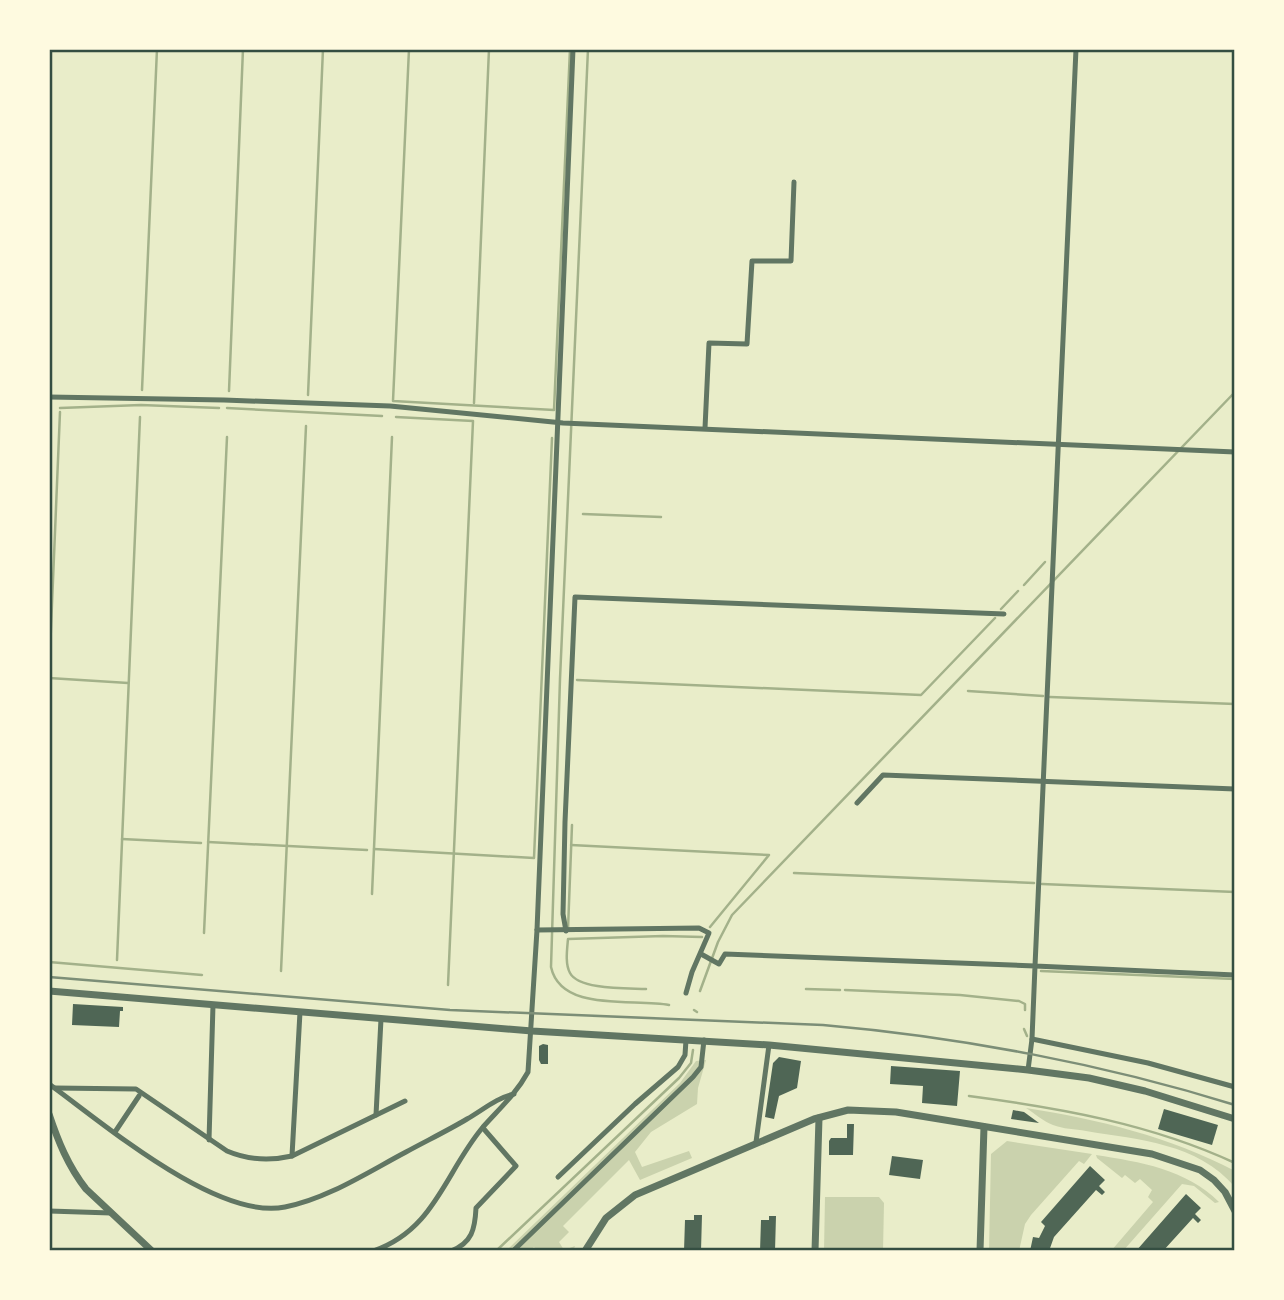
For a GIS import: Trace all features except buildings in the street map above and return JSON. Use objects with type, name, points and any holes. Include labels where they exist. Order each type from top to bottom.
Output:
[{"type":"street","points":[[373,1251],[389,1248],[431,1210],[456,1165],[528,1072],[560,423],[573,49]]},
{"type":"street","points":[[1028,1070],[1032,1039],[1076,49]]},
{"type":"street","points":[[705,428],[709,343],[747,344],[752,261],[791,261],[794,181]]},
{"type":"street","points":[[49,397],[224,400],[390,407],[560,423],[1235,452]]},
{"type":"street","points":[[563,932],[575,597],[1004,614]]},
{"type":"street","points":[[857,803],[883,775],[1235,789]]},
{"type":"street","points":[[537,930],[563,932],[699,928],[709,933],[686,993]]},
{"type":"street","points":[[702,955],[718,963],[725,954],[1235,975]]},
{"type":"street","points":[[49,991],[532,1031],[769,1045],[1028,1070],[1089,1078],[1145,1091],[1235,1119]]},
{"type":"street","points":[[209,1140],[213,1005]]},
{"type":"street","points":[[292,1156],[300,1012]]},
{"type":"street","points":[[376,1115],[382,1019]]},
{"type":"street","points":[[1032,1039],[1148,1063],[1235,1087]]},
{"type":"street","points":[[558,1177],[678,1067],[685,1055],[687,1040]]},
{"type":"street","points":[[513,1251],[694,1077],[701,1068],[704,1041]]},
{"type":"street","points":[[756,1142],[769,1045]]},
{"type":"street","points":[[52,1086],[159,1163],[211,1194],[239,1204],[269,1209],[284,1208],[341,1186],[513,1094]]},
{"type":"street","points":[[52,1086],[136,1089],[209,1140],[238,1156],[278,1160],[292,1156],[405,1101]]},
{"type":"street","points":[[115,1132],[139,1096]]},
{"type":"street","points":[[585,1251],[606,1218],[635,1195],[756,1142],[818,1118],[848,1110],[896,1112],[1152,1154],[1200,1170],[1225,1192],[1235,1211]]},
{"type":"street","points":[[49,1117],[78,1178],[152,1251]]},
{"type":"street","points":[[815,1251],[818,1118]]},
{"type":"street","points":[[980,1251],[984,1127]]},
{"type":"street","points":[[451,1251],[467,1243],[475,1230],[476,1208],[516,1167],[483,1128]]},
{"type":"street","points":[[49,1211],[111,1213]]},
{"type":"green space","points":[[706,1060],[698,1088],[697,1104],[651,1132],[635,1152],[642,1167],[689,1151],[692,1158],[640,1180],[629,1160],[563,1226],[569,1232],[559,1242],[564,1250],[575,1246],[573,1251],[537,1251],[534,1247],[530,1251],[506,1251],[680,1083],[696,1061]]},
{"type":"green space","points":[[1026,1108],[1107,1124],[1185,1148],[1235,1171],[1235,1187],[1220,1172],[1185,1152],[1147,1141],[1057,1126]]},
{"type":"green space","points":[[1007,1141],[1092,1154],[1084,1164],[1079,1161],[1031,1215],[1025,1224],[1019,1251],[989,1251],[991,1154]]},
{"type":"green space","points":[[1096,1155],[1146,1164],[1177,1174],[1219,1202],[1215,1203],[1194,1186],[1182,1184],[1123,1251],[1111,1251],[1153,1202],[1148,1197],[1152,1190],[1140,1179],[1135,1183],[1125,1175],[1122,1178]]},
{"type":"green space","points":[[825,1197],[879,1197],[884,1203],[883,1251],[824,1251]]},
{"type":"waterway","points":[[142,390],[157,49]]},
{"type":"waterway","points":[[229,391],[243,49]]},
{"type":"waterway","points":[[308,395],[323,49]]},
{"type":"waterway","points":[[409,49],[393,401],[554,410],[570,49]]},
{"type":"waterway","points":[[474,403],[489,49]]},
{"type":"waterway","points":[[588,49],[560,679],[551,967],[558,982],[569,991],[584,997],[601,1001],[669,1005]]},
{"type":"waterway","points":[[700,991],[718,942],[732,915],[1235,392]]},
{"type":"waterway","points":[[60,408],[141,405],[219,408]]},
{"type":"waterway","points":[[227,408],[382,416]]},
{"type":"waterway","points":[[49,676],[60,412]]},
{"type":"waterway","points":[[117,960],[140,417]]},
{"type":"waterway","points":[[396,417],[473,421],[448,985]]},
{"type":"waterway","points":[[281,971],[306,426]]},
{"type":"waterway","points":[[204,933],[227,437]]},
{"type":"waterway","points":[[372,894],[392,437]]},
{"type":"waterway","points":[[374,849],[534,858],[552,438]]},
{"type":"waterway","points":[[583,514],[661,517]]},
{"type":"waterway","points":[[1024,585],[1045,562]]},
{"type":"waterway","points":[[1001,609],[1018,591]]},
{"type":"waterway","points":[[577,680],[921,695],[995,618]]},
{"type":"waterway","points":[[49,678],[128,683]]},
{"type":"waterway","points":[[968,691],[1043,696]]},
{"type":"waterway","points":[[1050,697],[1235,704]]},
{"type":"waterway","points":[[568,929],[572,825]]},
{"type":"waterway","points":[[122,839],[201,843]]},
{"type":"waterway","points":[[208,842],[367,850]]},
{"type":"waterway","points":[[571,845],[769,855],[710,927]]},
{"type":"waterway","points":[[794,873],[1034,883]]},
{"type":"waterway","points":[[1042,884],[1235,892]]},
{"type":"waterway","points":[[646,989],[605,987],[575,979],[567,965],[568,939],[702,937]]},
{"type":"waterway","points":[[49,962],[202,975]]},
{"type":"waterway","points":[[1041,971],[1235,979]]},
{"type":"waterway","points":[[806,989],[840,990]]},
{"type":"waterway","points":[[845,990],[960,995],[1019,1001],[1025,1004],[1025,1010]]},
{"type":"waterway","points":[[1024,1029],[1027,1036]]},
{"type":"waterway","points":[[496,1251],[679,1078],[691,1063],[693,1050]]},
{"type":"waterway","points":[[969,1096],[1105,1119],[1171,1138],[1235,1163]]},
{"type":"railway","points":[[49,977],[450,1010],[823,1025],[875,1030],[1031,1054],[1135,1077],[1235,1105]]}]
